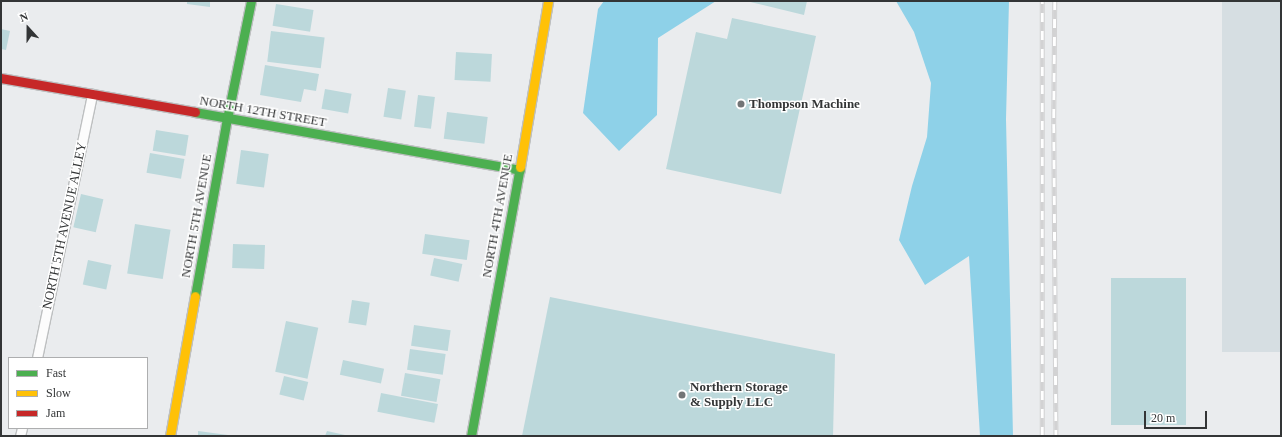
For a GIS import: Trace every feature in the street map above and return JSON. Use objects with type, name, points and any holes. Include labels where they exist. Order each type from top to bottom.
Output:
[{"type":"street","name":"NORTH 5TH AVENUE","points":[[170,436],[227,119],[251,1]]},
{"type":"street","name":"NORTH 4TH AVENUE","points":[[471,436],[520,170],[548,1]]},
{"type":"street","name":"NORTH 12TH STREET","points":[[1,78],[520,170]]},
{"type":"lane","name":"NORTH 5TH AVENUE ALLEY","points":[[37,357],[92,94]]},
{"type":"shaded area","points":[[604,1],[716,1],[658,38],[657,115],[619,151],[583,113],[598,9]]},
{"type":"shaded area","points":[[896,1],[1009,1],[1006,119],[1013,436],[980,436],[969,256],[925,285],[899,240],[912,186],[927,137],[931,83],[914,32]]},
{"type":"shaded area","points":[[1222,1],[1281,1],[1281,352],[1222,352]]},
{"type":"building","points":[[187,1],[210,1],[210,7],[187,4]]},
{"type":"building","points":[[746,1],[807,1],[804,15]]},
{"type":"building","points":[[276,4],[314,10],[310,32],[273,26]]},
{"type":"building","name":"Thompson Machine","points":[[732,18],[816,36],[781,194],[666,169],[696,32],[727,39]]},
{"type":"building","points":[[1,29],[10,31],[6,50],[1,49]]},
{"type":"building","points":[[271,31],[325,38],[321,68],[267,62]]},
{"type":"building","points":[[456,52],[492,54],[490,82],[455,80]]},
{"type":"building","points":[[265,65],[319,74],[316,91],[304,89],[301,102],[260,95]]},
{"type":"building","points":[[388,88],[406,91],[401,119],[383,117]]},
{"type":"building","points":[[325,89],[352,94],[348,113],[322,109]]},
{"type":"building","points":[[418,95],[435,97],[431,129],[414,127]]},
{"type":"building","points":[[447,112],[488,117],[484,144],[444,139]]},
{"type":"building","points":[[156,130],[189,135],[185,156],[153,151]]},
{"type":"building","points":[[241,150],[269,154],[264,188],[236,184]]},
{"type":"building","points":[[150,153],[184,159],[181,179],[147,173]]},
{"type":"building","points":[[81,194],[103,199],[96,232],[73,227]]},
{"type":"building","points":[[135,224],[171,230],[163,279],[127,273]]},
{"type":"building","points":[[425,234],[470,240],[467,260],[422,254]]},
{"type":"building","points":[[233,244],[265,245],[264,269],[232,268]]},
{"type":"building","points":[[434,258],[462,264],[459,282],[430,276]]},
{"type":"building","points":[[88,260],[111,265],[106,289],[83,284]]},
{"type":"building","points":[[1111,278],[1186,278],[1186,425],[1111,425]]},
{"type":"building","name":"Northern Storage & Supply LLC","points":[[550,297],[835,354],[833,436],[522,436]]},
{"type":"building","points":[[352,300],[370,303],[366,326],[348,323]]},
{"type":"building","points":[[286,321],[318,328],[307,379],[275,372]]},
{"type":"building","points":[[414,325],[451,330],[448,351],[411,346]]},
{"type":"building","points":[[410,349],[446,354],[443,375],[407,370]]},
{"type":"building","points":[[343,360],[384,369],[381,383],[340,375]]},
{"type":"building","points":[[405,373],[440,379],[436,402],[401,396]]},
{"type":"building","points":[[284,376],[308,382],[304,400],[279,394]]},
{"type":"building","points":[[381,393],[438,404],[434,423],[377,412]]},
{"type":"building","points":[[198,431],[228,435],[228,436],[198,436]]},
{"type":"building","points":[[327,431],[345,435],[345,436],[325,436]]},
{"type":"railway","points":[[1042,1],[1042,436]]},
{"type":"railway","points":[[1055,1],[1054,124],[1056,436]]},
{"type":"traffic: fast","points":[[195,296],[227,119],[251,1]]},
{"type":"traffic: fast","points":[[195,112],[520,170]]},
{"type":"traffic: fast","points":[[471,436],[520,167]]},
{"type":"traffic: slow","points":[[520,167],[548,1]]},
{"type":"traffic: slow","points":[[170,436],[195,296]]},
{"type":"traffic: jam","points":[[1,78],[195,112]]},
{"type":"place","name":"Thompson Machine","points":[[741,104]]},
{"type":"place","name":"Northern Storage & Supply LLC","points":[[682,395]]}]
